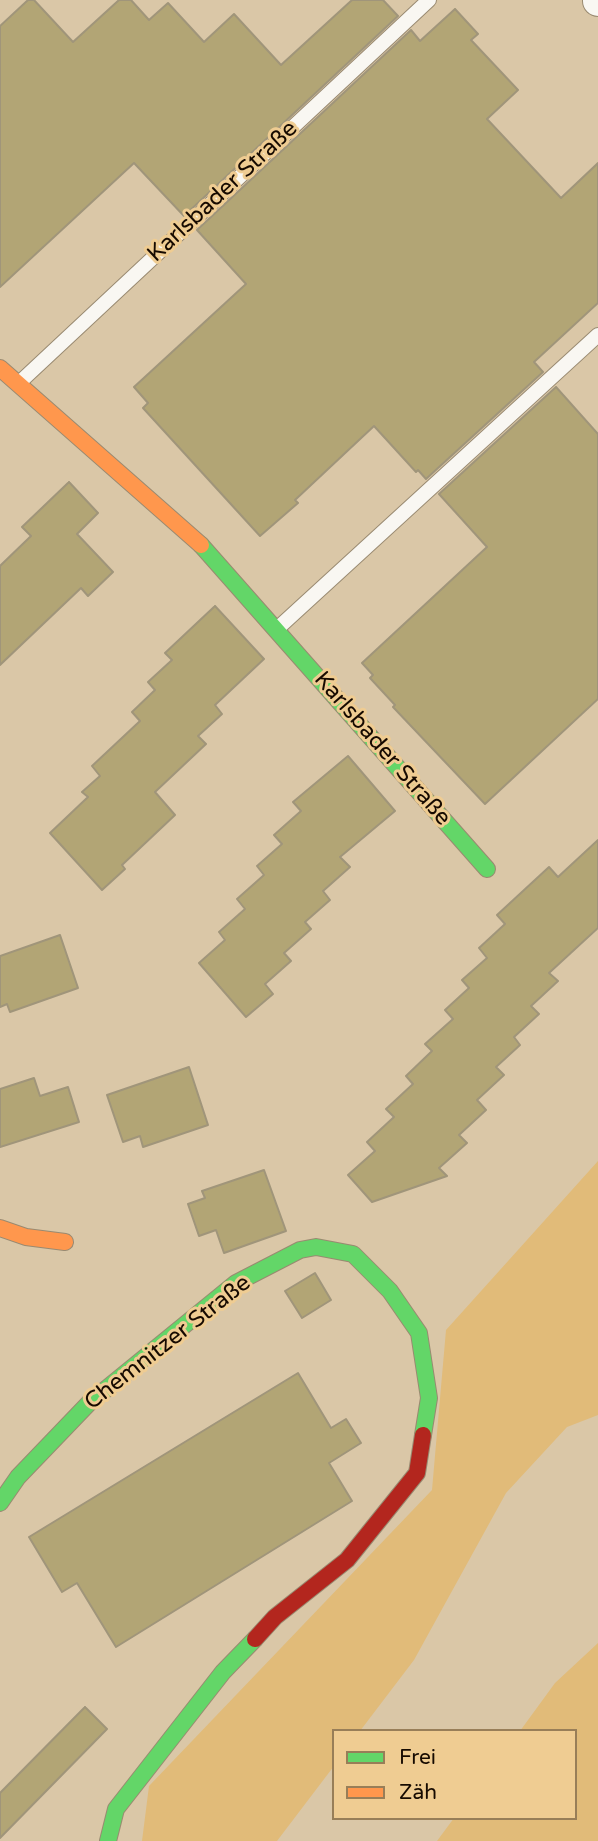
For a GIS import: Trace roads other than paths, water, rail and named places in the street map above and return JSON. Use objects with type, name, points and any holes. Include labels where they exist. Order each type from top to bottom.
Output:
[{"type":"street","name":"Karlsbader Straße","points":[[0,368],[195,538],[487,869]]},
{"type":"street","points":[[0,1228],[26,1237],[65,1242]]},
{"type":"street","name":"Chemnitzer Straße","points":[[0,1503],[18,1477],[89,1403],[236,1283],[300,1250],[316,1247],[353,1254],[390,1291],[419,1333],[429,1398],[417,1473],[347,1560],[275,1617],[223,1672],[116,1809],[108,1841]]},
{"type":"lane","name":"Karlsbader Straße","points":[[18,384],[429,0]]},
{"type":"lane","points":[[277,629],[598,335]]}]
